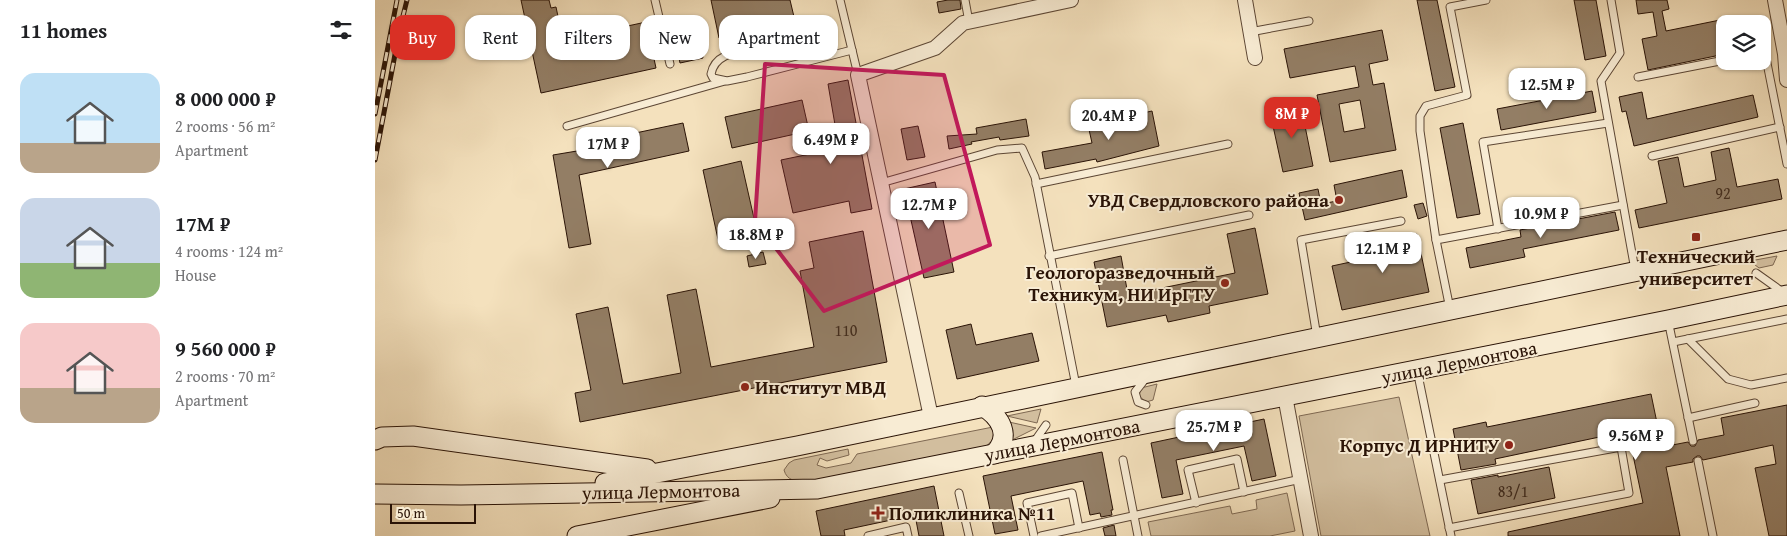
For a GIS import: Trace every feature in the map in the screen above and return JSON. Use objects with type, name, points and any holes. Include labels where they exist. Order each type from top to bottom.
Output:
[{"type":"main road","name":"улица Лермонтова","points":[[507,494],[592,485],[797,446],[931,416],[1787,240]]},
{"type":"main road","name":"улица Лермонтова","points":[[375,494],[817,489],[1787,295]]},
{"type":"main road","points":[[982,406],[993,412],[1001,426],[1003,436],[999,449],[993,454]]},
{"type":"main road","points":[[375,440],[413,436],[629,467],[671,470]]},
{"type":"main road","points":[[577,536],[621,532],[817,489]]},
{"type":"street","points":[[931,416],[858,75],[935,48],[963,23],[1071,0]]},
{"type":"street","points":[[1245,0],[1255,58]]},
{"type":"street","points":[[1775,0],[1786,54],[1787,79]]},
{"type":"street","points":[[1285,396],[1311,536]]},
{"type":"lane","points":[[655,0],[670,64]]},
{"type":"lane","points":[[840,0],[858,75]]},
{"type":"lane","points":[[965,0],[969,22]]},
{"type":"lane","points":[[1450,310],[1436,240],[1420,131],[1420,116],[1426,106],[1467,95],[1450,7],[1486,0]]},
{"type":"lane","points":[[1611,0],[1620,53],[1601,81],[1635,272]]},
{"type":"lane","points":[[1251,32],[1309,21]]},
{"type":"lane","points":[[567,126],[727,81],[852,50]]},
{"type":"lane","points":[[719,59],[711,74],[713,78],[727,81]]},
{"type":"lane","points":[[1638,77],[1716,62]]},
{"type":"lane","points":[[1768,70],[1787,164]]},
{"type":"lane","points":[[1498,229],[1483,142],[1608,123]]},
{"type":"lane","points":[[1652,156],[1780,127]]},
{"type":"lane","points":[[1036,184],[1228,144]]},
{"type":"lane","points":[[881,183],[997,150],[1021,148],[1035,177],[1076,387]]},
{"type":"lane","points":[[1436,240],[1623,205]]},
{"type":"lane","points":[[1049,256],[1249,215]]},
{"type":"lane","points":[[1317,337],[1301,240],[1401,221]]},
{"type":"lane","points":[[1755,273],[1787,295]]},
{"type":"lane","points":[[1668,320],[1693,441]]},
{"type":"lane","points":[[1673,342],[1787,320]]},
{"type":"lane","points":[[1688,339],[1728,379],[1751,385],[1787,378]]},
{"type":"lane","points":[[1417,370],[1451,536]]},
{"type":"lane","points":[[1146,405],[1137,402],[1135,392],[1153,371]]},
{"type":"lane","points":[[1689,418],[1755,403]]},
{"type":"lane","points":[[1031,447],[1046,426]]},
{"type":"lane","points":[[1440,480],[1621,447],[1629,492],[1449,528]]},
{"type":"lane","points":[[1195,503],[1188,470],[1237,458],[1244,492]]},
{"type":"lane","points":[[1123,460],[1138,536]]},
{"type":"lane","points":[[1698,461],[1713,536]]},
{"type":"lane","points":[[1041,536],[1301,479]]},
{"type":"lane","points":[[959,492],[969,536]]},
{"type":"lane","points":[[1034,536],[1027,503],[1072,493],[1079,528]]},
{"type":"lane","points":[[868,536],[907,527],[908,536]]},
{"type":"highlighted area","points":[[765,64],[944,75],[990,245],[824,311],[755,221]]},
{"type":"shaded area","points":[[1777,256],[1773,265],[1759,268],[1750,261]]},
{"type":"shaded area","points":[[1157,384],[1153,400],[1146,402],[1139,396],[1141,388]]},
{"type":"shaded area","points":[[1399,397],[1430,536],[1321,536],[1299,416]]},
{"type":"shaded area","points":[[1041,409],[1037,423],[1007,416]]},
{"type":"shaded area","points":[[1009,422],[1036,428],[1010,441]]},
{"type":"shaded area","points":[[993,427],[993,438],[984,447],[806,483],[795,481],[785,474],[784,470],[794,460],[848,449],[849,455],[827,461],[820,458],[817,465],[826,468],[851,463],[857,454]]},
{"type":"shaded area","points":[[1287,493],[1295,531],[1270,536],[1151,536],[1148,522],[1230,506],[1232,514],[1257,509],[1256,500]]},
{"type":"building","points":[[521,0],[549,0],[551,8],[556,7],[558,15],[546,15],[546,60],[630,60],[630,25],[640,23],[640,60],[654,60],[656,68],[541,93],[534,60],[536,60],[536,15],[524,15]]},
{"type":"building","points":[[711,0],[790,0],[794,15],[719,15],[719,38]]},
{"type":"building","points":[[960,0],[961,9],[939,13],[937,2]]},
{"type":"building","points":[[1417,0],[1437,0],[1455,87],[1435,91]]},
{"type":"building","points":[[1574,0],[1596,0],[1606,56],[1585,60]]},
{"type":"building","points":[[1636,0],[1667,0],[1669,9],[1662,11],[1666,31],[1716,21],[1716,56],[1648,70],[1642,39],[1657,36],[1653,12],[1638,14]]},
{"type":"building","points":[[1382,30],[1388,60],[1369,64],[1373,85],[1384,83],[1396,150],[1330,162],[1317,95],[1359,87],[1355,66],[1290,78],[1284,49]],"holes":[[[1360,100],[1365,128],[1344,132],[1339,104]]]},
{"type":"building","points":[[679,60],[694,60],[680,63]]},
{"type":"building","points":[[848,80],[872,209],[851,213],[849,201],[793,213],[781,160],[839,148],[828,84]]},
{"type":"building","points":[[1592,91],[1596,112],[1501,130],[1497,109]]},
{"type":"building","points":[[1642,92],[1647,119],[1753,95],[1758,117],[1634,146],[1626,111],[1622,112],[1619,97]]},
{"type":"building","points":[[802,100],[809,131],[732,148],[725,117]]},
{"type":"building","points":[[1301,106],[1313,166],[1283,172],[1270,112]]},
{"type":"building","points":[[1152,111],[1159,146],[1097,162],[1096,159],[1045,169],[1042,152],[1092,143],[1088,125]]},
{"type":"building","points":[[1026,119],[1029,136],[1000,140],[999,137],[971,142],[972,144],[949,149],[947,136],[977,134],[976,128]]},
{"type":"building","points":[[683,123],[689,151],[579,175],[591,244],[569,248],[553,155],[589,149],[588,143]]},
{"type":"building","points":[[1463,123],[1480,214],[1457,218],[1440,128]]},
{"type":"building","points":[[918,126],[925,157],[907,160],[901,129]]},
{"type":"building","points":[[1729,148],[1737,187],[1778,179],[1782,199],[1639,228],[1635,210],[1667,203],[1658,161],[1678,157],[1684,187],[1716,180],[1711,152]]},
{"type":"building","points":[[741,161],[758,236],[719,244],[703,170]]},
{"type":"building","points":[[1402,170],[1407,197],[1305,220],[1299,193],[1318,189],[1321,204],[1337,201],[1334,185]]},
{"type":"building","points":[[935,182],[954,272],[924,278],[904,189]]},
{"type":"building","points":[[1423,203],[1427,216],[1418,219],[1414,205]]},
{"type":"building","points":[[1615,212],[1619,230],[1523,249],[1525,257],[1470,268],[1466,248],[1521,237],[1520,230]]},
{"type":"building","name":"Геологоразведочный Техникум, НИ ИрГТУ","points":[[1255,228],[1268,294],[1209,306],[1210,313],[1168,322],[1166,315],[1107,327],[1094,262],[1121,256],[1128,295],[1235,273],[1227,234]]},
{"type":"building","points":[[863,231],[887,362],[580,422],[575,393],[591,390],[576,314],[608,307],[623,384],[681,373],[667,295],[696,289],[711,367],[814,347],[800,271],[814,268],[809,242]]},
{"type":"building","points":[[1417,234],[1429,292],[1342,310],[1332,266],[1374,257],[1371,244]]},
{"type":"building","points":[[763,252],[766,264],[749,267],[747,256]]},
{"type":"building","points":[[971,324],[976,345],[1032,333],[1039,361],[957,379],[946,330]]},
{"type":"building","points":[[1651,394],[1662,447],[1688,442],[1691,446],[1695,446],[1698,440],[1724,435],[1721,418],[1787,405],[1787,536],[1769,536],[1755,468],[1776,464],[1773,445],[1703,460],[1700,456],[1697,456],[1693,459],[1693,462],[1666,467],[1680,536],[1508,536],[1508,532],[1643,503],[1628,431],[1495,459],[1496,464],[1461,470],[1453,429],[1486,422],[1487,427]]},
{"type":"building","points":[[1264,419],[1276,476],[1252,481],[1244,446],[1176,460],[1183,494],[1162,498],[1151,443]]},
{"type":"building","points":[[1102,452],[1113,510],[1111,510],[1112,515],[1101,517],[1100,513],[1090,515],[1083,481],[1011,496],[1018,530],[995,534],[983,476]]},
{"type":"building","points":[[1549,467],[1555,498],[1478,514],[1471,480]]},
{"type":"building","name":"Поликлиника №11","points":[[934,486],[944,536],[919,536],[915,515],[844,530],[845,536],[821,536],[816,511]]},
{"type":"building","points":[[1114,525],[1116,536],[1105,536],[1103,528]]},
{"type":"railway","points":[[375,114],[397,0]]},
{"type":"railway","points":[[375,160],[407,0]]},
{"type":"place","name":"УВД Свердловского района","points":[[1339,200]]},
{"type":"place","name":"Технический университет","points":[[1696,237]]},
{"type":"place","name":"Геологоразведочный Техникум, НИ ИрГТУ","points":[[1225,283]]},
{"type":"place","name":"Институт МВД","points":[[745,387]]},
{"type":"place","name":"Корпус Д ИРНИТУ","points":[[1509,445]]},
{"type":"place","name":"Поликлиника №11","points":[[878,513]]}]
